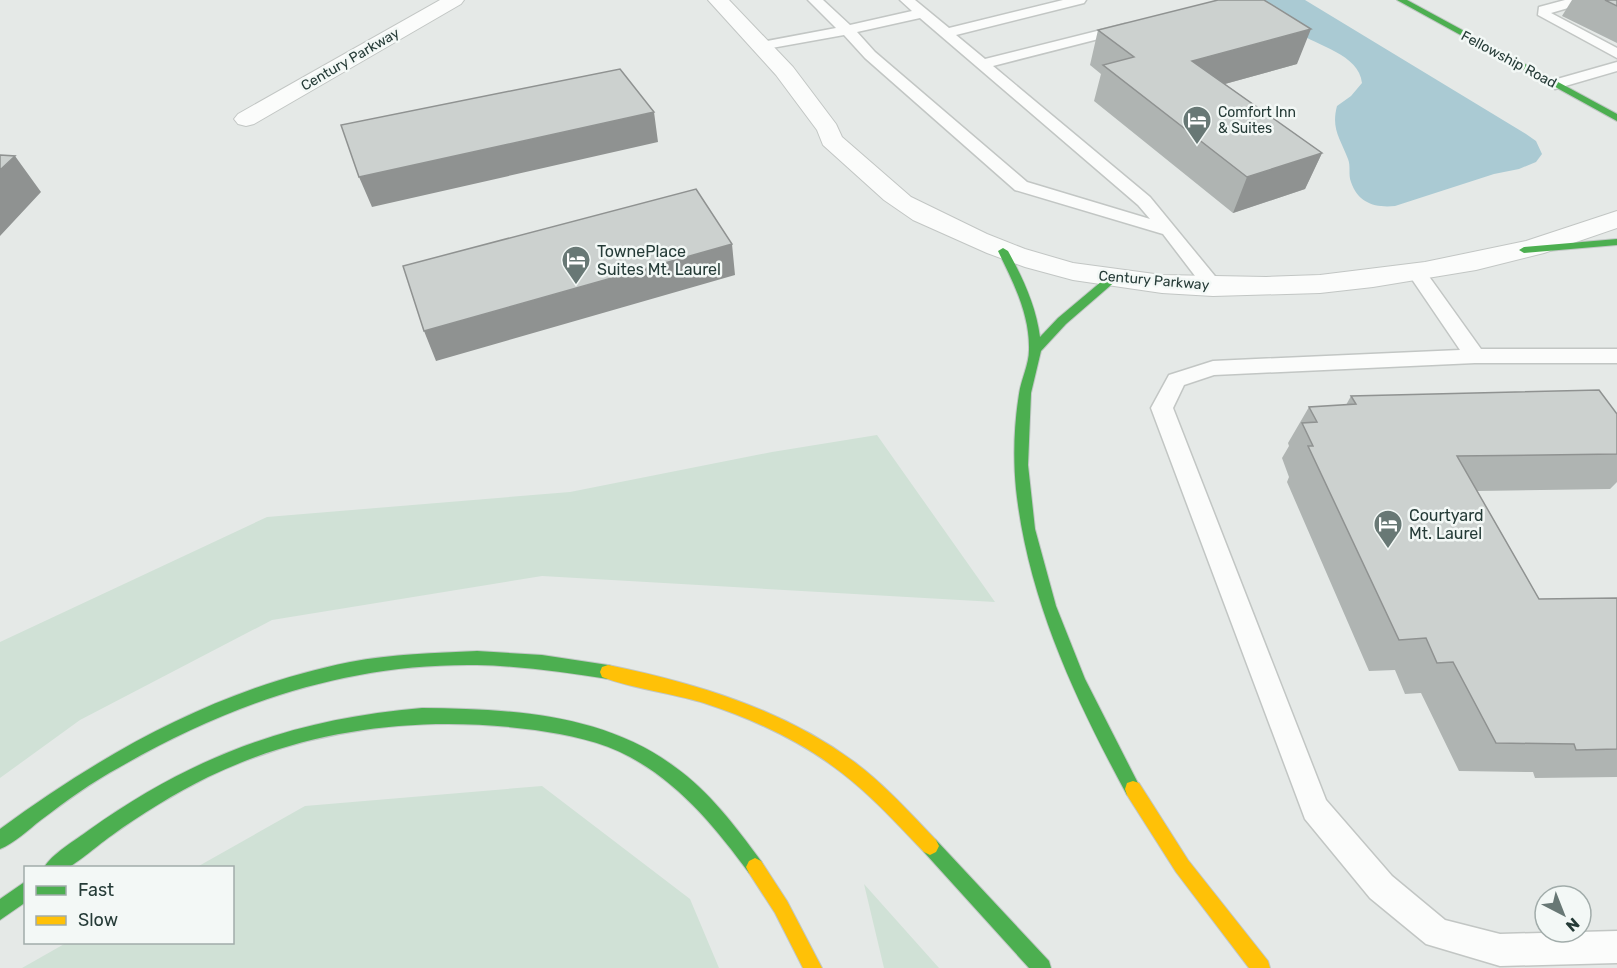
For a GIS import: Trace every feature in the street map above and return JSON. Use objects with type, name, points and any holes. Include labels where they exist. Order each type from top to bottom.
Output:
[{"type":"main road","name":"Fellowship Road","points":[[1401,0],[1617,118]]},
{"type":"main road","points":[[1524,250],[1617,242]]},
{"type":"main road","points":[[1003,251],[1026,296],[1035,350]]},
{"type":"main road","points":[[1112,279],[1052,328],[1035,350],[1025,388],[1020,429],[1022,468],[1026,519],[1037,572],[1057,633],[1117,762],[1157,831],[1206,899],[1261,968]]},
{"type":"main road","points":[[0,840],[63,793],[148,741],[228,705],[302,680],[375,664],[443,660],[512,661],[585,666],[721,700],[780,723],[837,760],[891,805],[1042,968]]},
{"type":"main road","points":[[54,866],[129,812],[200,773],[265,744],[328,726],[391,714],[450,713],[518,718],[578,730],[636,751],[676,778],[716,816],[754,865],[793,928],[813,968]]},
{"type":"main road","points":[[0,911],[24,892]]},
{"type":"street","name":"Century Parkway","points":[[246,119],[454,0]]},
{"type":"street","name":"Century Parkway","points":[[718,0],[785,72],[828,129],[831,140],[850,153],[903,203],[1003,251],[1034,262],[1112,279],[1212,285],[1319,282],[1416,272],[1524,250],[1617,219]]},
{"type":"lane","points":[[815,0],[870,55],[1021,186],[1169,230]]},
{"type":"lane","points":[[907,0],[1144,201],[1212,285]]},
{"type":"lane","points":[[946,33],[1079,0]]},
{"type":"lane","points":[[1580,0],[1544,10],[1545,15],[1617,54]]},
{"type":"lane","points":[[761,46],[847,30],[922,12]]},
{"type":"lane","points":[[982,64],[1142,24]]},
{"type":"lane","points":[[1555,84],[1617,66]]},
{"type":"lane","points":[[1416,272],[1475,356]]},
{"type":"lane","points":[[1617,356],[1475,356],[1213,368],[1176,380],[1162,408],[1315,809],[1381,887],[1437,933],[1500,950],[1617,947]]},
{"type":"green space","points":[[877,435],[995,602],[542,576],[272,620],[80,720],[0,778],[0,642],[267,517],[570,492],[772,452]]},
{"type":"green space","points":[[542,786],[690,899],[719,968],[22,968],[64,944],[234,944],[234,866],[199,866],[305,806]]},
{"type":"green space","points":[[864,884],[939,968],[884,968]]},
{"type":"water","points":[[1261,0],[1305,0],[1526,134],[1536,141],[1542,154],[1536,162],[1519,169],[1494,174],[1395,206],[1368,203],[1358,195],[1351,182],[1349,162],[1337,133],[1335,121],[1337,106],[1351,96],[1362,83],[1359,73],[1345,58],[1292,28]]},
{"type":"building","points":[[1218,0],[1264,0],[1311,29],[1192,61],[1322,153],[1247,177],[1103,65],[1134,57],[1098,30]]},
{"type":"building","points":[[1605,0],[1617,0],[1617,6]]},
{"type":"building","points":[[620,69],[654,112],[359,177],[341,125]]},
{"type":"building","points":[[0,155],[15,156],[0,170]]},
{"type":"building","points":[[696,189],[732,244],[424,331],[403,266]]},
{"type":"building","name":"Courtyard Mt. Laurel","points":[[1599,390],[1617,414],[1617,454],[1457,456],[1539,599],[1617,598],[1617,749],[1576,750],[1574,744],[1496,743],[1453,662],[1437,663],[1426,638],[1399,640],[1308,446],[1313,446],[1302,423],[1317,422],[1309,407],[1356,404],[1351,396]]},
{"type":"traffic: fast","points":[[1401,0],[1617,118]]},
{"type":"traffic: fast","points":[[1524,250],[1617,242]]},
{"type":"traffic: fast","points":[[1003,251],[1025,298],[1034,336],[1035,355],[1026,387],[1021,453],[1028,529],[1037,568],[1048,606],[1078,681],[1133,789]]},
{"type":"traffic: fast","points":[[1035,350],[1062,321],[1112,279]]},
{"type":"traffic: fast","points":[[0,840],[83,780],[171,730],[230,704],[290,683],[351,669],[414,661],[477,658],[542,662],[608,672]]},
{"type":"traffic: fast","points":[[56,866],[147,801],[202,771],[244,753],[287,738],[332,727],[422,716],[468,716],[514,720],[577,730],[608,738],[636,751],[687,787],[716,817],[755,867]]},
{"type":"traffic: fast","points":[[930,846],[1042,968]]},
{"type":"traffic: fast","points":[[0,911],[24,892]]},
{"type":"traffic: slow","points":[[608,672],[672,687],[734,706],[793,732],[821,748],[859,776],[891,805],[930,846]]},
{"type":"traffic: slow","points":[[1133,789],[1182,866],[1261,968]]},
{"type":"traffic: slow","points":[[755,867],[781,907],[813,968]]},
{"type":"place","name":"Comfort Inn & Suites","points":[[1197,146]]},
{"type":"place","name":"TownePlace Suites Mt. Laurel","points":[[576,286]]},
{"type":"place","name":"Courtyard Mt. Laurel","points":[[1388,550]]}]
